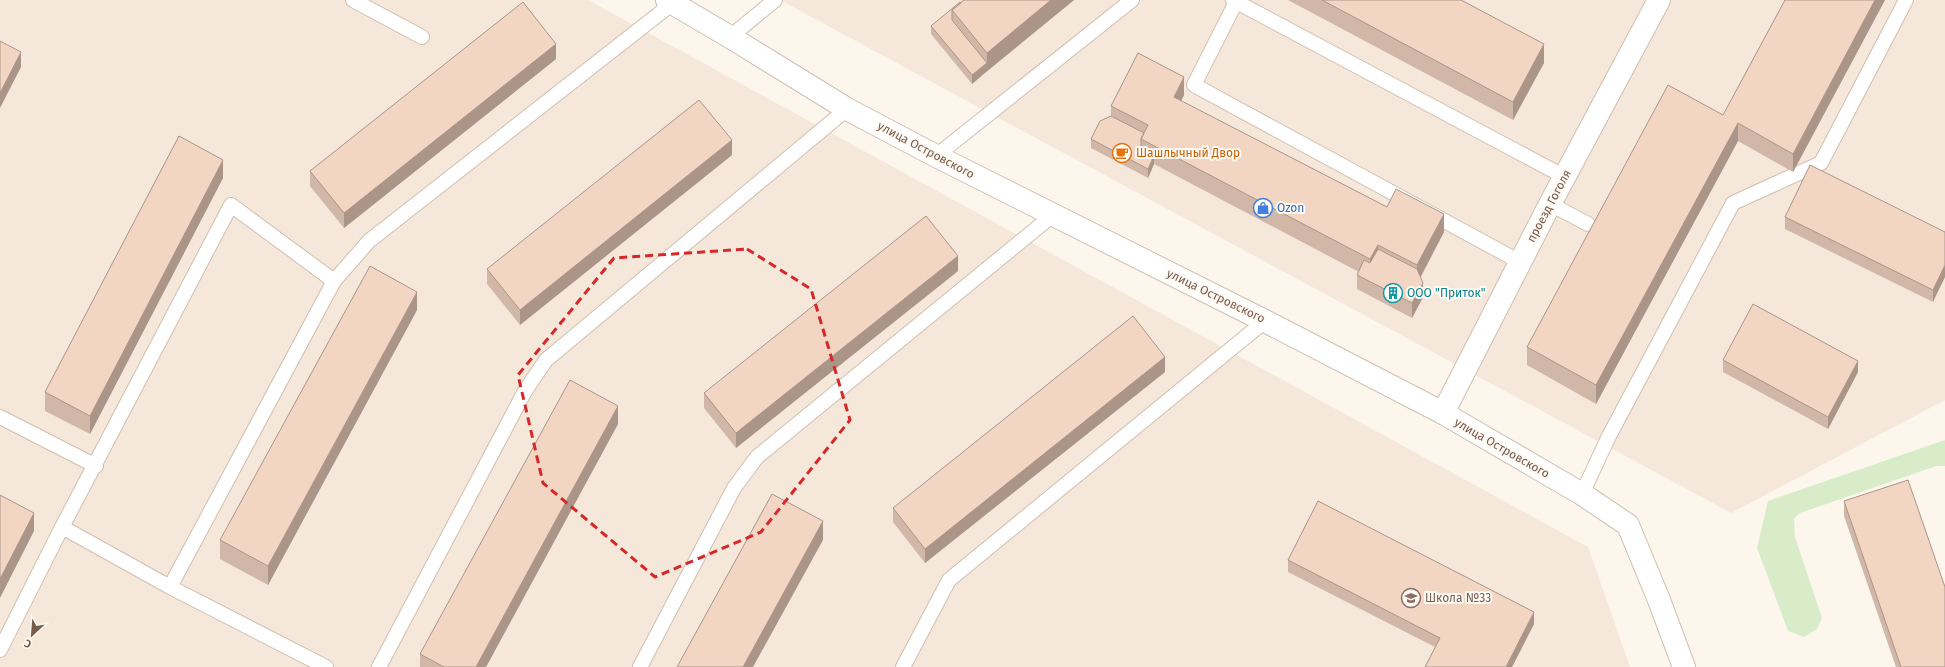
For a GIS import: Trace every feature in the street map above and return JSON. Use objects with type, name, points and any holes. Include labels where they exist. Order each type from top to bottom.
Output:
[{"type":"street","name":"проезд Гоголя","points":[[1443,413],[1550,204],[1659,0]]},
{"type":"street","name":"улица Островского","points":[[670,2],[847,109],[936,156],[1265,321],[1443,413],[1582,494],[1628,525],[1659,600],[1684,667]]},
{"type":"lane","points":[[353,0],[422,37]]},
{"type":"lane","points":[[730,37],[775,0]]},
{"type":"lane","points":[[936,156],[1132,0]]},
{"type":"lane","points":[[1582,494],[1608,438],[1733,203],[1821,163],[1906,0]]},
{"type":"lane","points":[[1520,262],[1194,84],[1234,1],[1565,177]]},
{"type":"lane","points":[[170,587],[334,281],[369,241],[670,2]]},
{"type":"lane","points":[[379,667],[525,391],[546,360],[847,109]]},
{"type":"lane","points":[[1550,204],[1588,224]]},
{"type":"lane","points":[[0,650],[62,527],[96,466],[231,205],[334,281]]},
{"type":"lane","points":[[640,667],[734,488],[757,457],[1053,215]]},
{"type":"lane","points":[[903,667],[949,580],[1265,321]]},
{"type":"lane","points":[[0,417],[96,466]]},
{"type":"lane","points":[[62,527],[170,587],[326,667]]},
{"type":"highlighted area","points":[[747,249],[811,289],[850,420],[761,532],[655,577],[543,483],[518,375],[614,258]]},
{"type":"shaded area","points":[[0,0],[588,0],[1588,547],[1630,667],[0,667]]},
{"type":"shaded area","points":[[780,0],[1945,0],[1945,400],[1731,513]]},
{"type":"green space","points":[[1945,440],[1945,466],[1936,466],[1800,513],[1794,519],[1795,537],[1822,618],[1817,629],[1804,637],[1788,631],[1757,548],[1768,501]]},
{"type":"building","points":[[964,0],[1051,0],[987,53],[952,10]]},
{"type":"building","points":[[1322,0],[1461,0],[1544,44],[1513,102]]},
{"type":"building","points":[[1785,0],[1875,0],[1793,154],[1738,123],[1596,385],[1527,347],[1668,85],[1723,115]]},
{"type":"building","points":[[523,2],[556,44],[344,213],[310,171]]},
{"type":"building","points":[[960,2],[961,3],[952,10],[952,20],[987,63],[972,75],[931,26]]},
{"type":"building","points":[[0,41],[21,52],[0,93]]},
{"type":"building","points":[[1138,53],[1184,77],[1174,97],[1387,207],[1396,189],[1444,214],[1417,265],[1378,245],[1370,259],[1141,139],[1148,125],[1111,106]]},
{"type":"building","points":[[699,100],[732,140],[520,310],[487,269]]},
{"type":"building","name":"Шашлычный Двор","points":[[1111,116],[1144,133],[1141,139],[1141,149],[1154,156],[1148,169],[1091,139],[1100,121]]},
{"type":"building","points":[[179,136],[223,160],[90,416],[45,392]]},
{"type":"building","points":[[1810,165],[1945,232],[1945,265],[1933,290],[1785,217]]},
{"type":"building","points":[[926,216],[958,256],[736,433],[704,393]]},
{"type":"building","points":[[1378,249],[1417,269],[1423,283],[1412,303],[1357,275],[1364,260],[1370,263]]},
{"type":"building","points":[[370,266],[417,292],[268,566],[220,540]]},
{"type":"building","points":[[1753,304],[1858,361],[1828,417],[1723,360]]},
{"type":"building","points":[[1133,316],[1165,357],[925,549],[893,508]]},
{"type":"building","points":[[570,380],[618,406],[476,667],[444,667],[420,654]]},
{"type":"building","points":[[1908,480],[1945,587],[1945,667],[1901,667],[1844,501]]},
{"type":"building","points":[[772,494],[823,521],[743,667],[677,667]]},
{"type":"building","points":[[0,495],[34,513],[0,579]]},
{"type":"building","name":"Школа №33","points":[[1318,501],[1534,612],[1506,667],[1425,667],[1440,638],[1288,560]]},
{"type":"place","name":"Шашлычный Двор","points":[[1122,153]]},
{"type":"place","name":"Ozon","points":[[1263,208]]},
{"type":"place","name":"ООО \"Приток\"","points":[[1393,293]]},
{"type":"place","name":"Школа №33","points":[[1411,598]]}]
